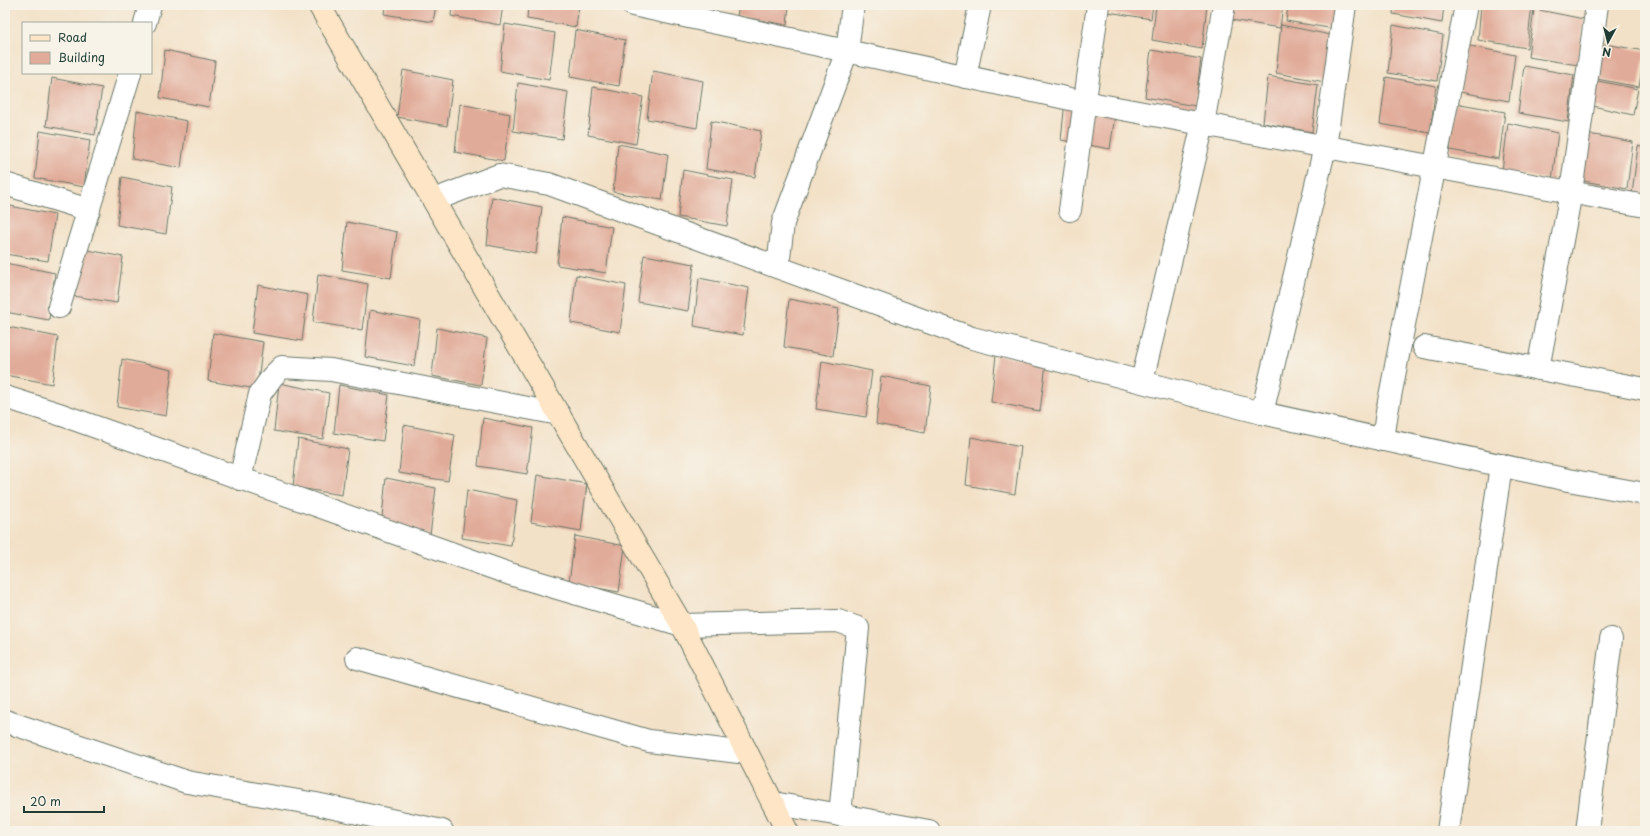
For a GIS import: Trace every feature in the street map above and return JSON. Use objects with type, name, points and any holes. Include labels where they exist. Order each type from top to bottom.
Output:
[{"type":"street","points":[[145,22],[150,5]]},
{"type":"street","points":[[319,5],[682,625],[787,831]]},
{"type":"street","points":[[633,5],[1084,102],[1645,206]]},
{"type":"street","points":[[778,267],[783,223],[847,51],[853,5]]},
{"type":"street","points":[[965,77],[980,5]]},
{"type":"street","points":[[1070,210],[1098,5]]},
{"type":"street","points":[[1142,382],[1203,124],[1224,5]]},
{"type":"street","points":[[1262,413],[1325,147],[1345,5]]},
{"type":"street","points":[[1383,440],[1387,412],[1466,5]]},
{"type":"street","points":[[1538,368],[1571,192],[1597,5]]},
{"type":"street","points":[[59,307],[130,74]]},
{"type":"street","points":[[434,200],[499,175],[549,184],[972,338],[1262,413],[1568,480],[1645,494]]},
{"type":"street","points":[[5,184],[89,210]]},
{"type":"street","points":[[1424,347],[1645,389]]},
{"type":"street","points":[[240,479],[260,394],[282,366],[331,370],[559,414]]},
{"type":"street","points":[[5,397],[62,415],[510,574],[682,625],[838,621],[858,628],[840,815]]},
{"type":"street","points":[[1448,831],[1501,465]]},
{"type":"street","points":[[1587,831],[1611,639]]},
{"type":"street","points":[[357,658],[649,740],[747,752]]},
{"type":"street","points":[[5,722],[187,782],[316,804],[442,831]]},
{"type":"street","points":[[773,803],[929,831]]},
{"type":"building","points":[[385,5],[436,5],[433,22],[384,14]]},
{"type":"building","points":[[452,5],[503,5],[500,25],[451,16]]},
{"type":"building","points":[[528,5],[579,5],[576,27],[527,19]]},
{"type":"building","points":[[739,5],[789,5],[787,25],[737,16]]},
{"type":"building","points":[[1102,5],[1153,5],[1151,19],[1102,11]]},
{"type":"building","points":[[1156,5],[1207,5],[1202,49],[1152,40]]},
{"type":"building","points":[[1233,5],[1283,5],[1280,28],[1231,20]]},
{"type":"building","points":[[1288,5],[1338,5],[1335,29],[1286,21]]},
{"type":"building","points":[[1394,5],[1444,5],[1442,23],[1393,14]]},
{"type":"building","points":[[1481,5],[1532,5],[1527,48],[1478,40]]},
{"type":"building","points":[[1534,9],[1584,19],[1578,65],[1528,57]]},
{"type":"building","points":[[505,24],[555,33],[549,80],[500,71]]},
{"type":"building","points":[[1281,25],[1331,35],[1325,82],[1276,73]]},
{"type":"building","points":[[1393,25],[1443,35],[1437,81],[1388,73]]},
{"type":"building","points":[[575,30],[625,40],[619,86],[570,77]]},
{"type":"building","points":[[1599,43],[1645,51],[1639,87],[1592,78]]},
{"type":"building","points":[[1465,45],[1515,55],[1509,101],[1460,92]]},
{"type":"building","points":[[165,50],[215,61],[209,107],[160,98]]},
{"type":"building","points":[[1151,50],[1201,59],[1195,106],[1145,97]]},
{"type":"building","points":[[1524,66],[1574,75],[1568,122],[1518,113]]},
{"type":"building","points":[[403,70],[453,80],[447,126],[397,117]]},
{"type":"building","points":[[653,71],[703,81],[697,128],[647,119]]},
{"type":"building","points":[[1268,76],[1318,85],[1312,132],[1263,123]]},
{"type":"building","points":[[1386,77],[1436,86],[1430,133],[1380,124]]},
{"type":"building","points":[[52,78],[102,88],[95,135],[46,126]]},
{"type":"building","points":[[1593,80],[1638,89],[1633,115],[1588,105]]},
{"type":"building","points":[[518,83],[568,92],[562,139],[513,131]]},
{"type":"building","points":[[593,87],[643,97],[636,144],[588,135]]},
{"type":"building","points":[[1066,92],[1117,102],[1110,149],[1061,140]]},
{"type":"building","points":[[1455,103],[1505,112],[1499,159],[1450,150]]},
{"type":"building","points":[[460,104],[510,114],[504,161],[455,152]]},
{"type":"building","points":[[137,111],[187,121],[181,168],[132,159]]},
{"type":"building","points":[[711,121],[761,131],[755,177],[706,169]]},
{"type":"building","points":[[1508,123],[1558,133],[1552,180],[1502,171]]},
{"type":"building","points":[[40,131],[90,140],[84,187],[35,178]]},
{"type":"building","points":[[1583,133],[1633,142],[1627,189],[1578,180]]},
{"type":"building","points":[[618,144],[668,154],[662,200],[613,192]]},
{"type":"building","points":[[1638,146],[1645,148],[1645,196],[1632,194]]},
{"type":"building","points":[[683,170],[733,180],[727,226],[678,217]]},
{"type":"building","points":[[122,177],[172,187],[166,234],[117,225]]},
{"type":"building","points":[[492,197],[542,207],[536,254],[487,245]]},
{"type":"building","points":[[5,205],[55,215],[48,261],[5,254]]},
{"type":"building","points":[[562,217],[612,227],[606,273],[557,265]]},
{"type":"building","points":[[347,222],[397,232],[391,278],[342,270]]},
{"type":"building","points":[[73,247],[123,257],[117,303],[67,295]]},
{"type":"building","points":[[644,255],[694,264],[688,311],[638,302]]},
{"type":"building","points":[[5,263],[55,273],[49,320],[5,312]]},
{"type":"building","points":[[318,274],[368,284],[362,330],[313,322]]},
{"type":"building","points":[[576,275],[626,285],[620,332],[571,323]]},
{"type":"building","points":[[699,278],[749,288],[743,335],[694,326]]},
{"type":"building","points":[[258,285],[308,295],[302,341],[252,333]]},
{"type":"building","points":[[789,299],[839,309],[833,356],[784,347]]},
{"type":"building","points":[[370,310],[420,320],[414,366],[365,357]]},
{"type":"building","points":[[8,327],[58,337],[52,384],[5,375],[5,353]]},
{"type":"building","points":[[437,328],[487,338],[481,385],[432,376]]},
{"type":"building","points":[[213,333],[263,342],[257,389],[208,381]]},
{"type":"building","points":[[996,355],[1046,364],[1040,411],[991,402]]},
{"type":"building","points":[[122,359],[172,370],[166,416],[117,407]]},
{"type":"building","points":[[822,361],[872,371],[866,417],[816,409]]},
{"type":"building","points":[[881,376],[931,386],[925,433],[876,424]]},
{"type":"building","points":[[279,383],[329,393],[323,439],[274,431]]},
{"type":"building","points":[[339,385],[389,395],[383,441],[334,433]]},
{"type":"building","points":[[483,418],[533,428],[527,474],[478,466]]},
{"type":"building","points":[[404,425],[455,435],[448,481],[399,473]]},
{"type":"building","points":[[971,437],[1021,447],[1015,494],[966,485]]},
{"type":"building","points":[[298,439],[348,449],[342,495],[293,487]]},
{"type":"building","points":[[537,475],[587,484],[581,531],[531,522]]},
{"type":"building","points":[[386,478],[436,488],[430,535],[381,526]]},
{"type":"building","points":[[467,490],[517,500],[511,546],[462,538]]},
{"type":"building","points":[[575,536],[625,546],[619,592],[569,583]]}]
